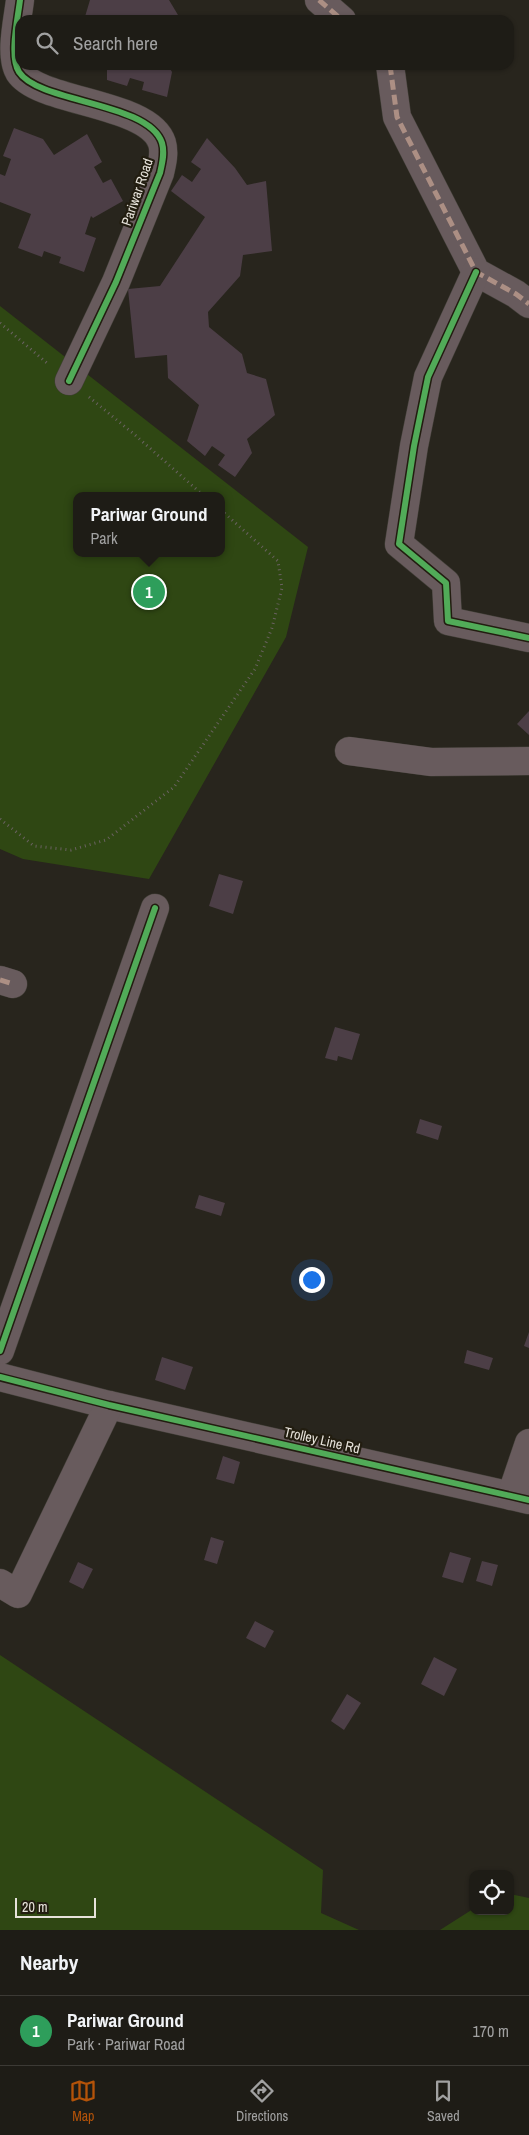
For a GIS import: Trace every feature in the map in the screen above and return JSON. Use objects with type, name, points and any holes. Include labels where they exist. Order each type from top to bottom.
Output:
[{"type":"street","name":"Pariwar Road","points":[[18,15],[20,0]]},
{"type":"street","points":[[319,0],[336,15]]},
{"type":"street","name":"Pariwar Road","points":[[15,42],[15,55]]},
{"type":"street","name":"Pariwar Road","points":[[19,70],[35,86],[94,103],[134,119],[156,132],[162,143],[163,158],[160,173],[116,282],[69,381]]},
{"type":"street","points":[[391,70],[397,116],[476,272],[516,294],[529,304]]},
{"type":"street","points":[[476,272],[428,377],[414,446],[399,544],[446,583],[448,621],[529,638]]},
{"type":"street","points":[[349,751],[431,762],[529,761]]},
{"type":"street","points":[[0,1350],[156,908]]},
{"type":"street","name":"Trolley Line Rd","points":[[0,1377],[109,1405],[520,1498]]},
{"type":"street","points":[[0,1583],[18,1594],[109,1405]]},
{"type":"street","points":[[520,1498],[529,1443]]},
{"type":"path","points":[[0,323],[135,434],[200,492]]},
{"type":"path","points":[[0,819],[34,846],[71,850],[106,840],[174,787],[255,669],[272,628],[282,588],[278,561],[225,514]]},
{"type":"green space","points":[[0,306],[308,547],[286,637],[149,879],[23,859],[0,849]]},
{"type":"green space","points":[[0,1655],[323,1870],[321,1913],[359,1930],[0,1930]]},
{"type":"green space","points":[[514,1895],[529,1898],[529,1930],[440,1930],[469,1912],[469,1915],[514,1915]]},
{"type":"building","points":[[90,0],[169,0],[178,15],[86,15]]},
{"type":"building","points":[[107,70],[171,70],[172,72],[167,97],[142,90],[144,82],[130,78],[127,86],[107,80]]},
{"type":"building","points":[[14,128],[43,139],[54,155],[87,134],[102,162],[94,167],[103,183],[111,179],[123,201],[93,218],[91,216],[85,234],[96,238],[84,272],[59,263],[61,257],[44,251],[42,257],[18,248],[31,214],[0,202],[0,174],[5,176],[11,159],[3,156]]},
{"type":"building","points":[[207,138],[235,168],[247,185],[266,181],[272,251],[243,255],[240,276],[208,312],[209,327],[242,354],[247,373],[266,379],[275,415],[247,439],[252,453],[235,477],[218,465],[225,455],[212,446],[205,456],[187,441],[199,405],[168,378],[167,355],[135,358],[128,289],[160,286],[205,217],[171,191],[182,175],[192,182],[201,169],[191,162]]},
{"type":"building","points":[[529,711],[529,735],[517,724]]},
{"type":"building","points":[[219,874],[243,881],[233,914],[209,906]]},
{"type":"building","points":[[335,1027],[360,1034],[352,1060],[338,1056],[337,1061],[325,1058]]},
{"type":"building","points":[[420,1119],[442,1126],[438,1140],[416,1133]]},
{"type":"building","points":[[199,1195],[225,1203],[221,1216],[195,1208]]},
{"type":"building","points":[[529,1332],[529,1348],[524,1346]]},
{"type":"building","points":[[467,1350],[493,1358],[489,1370],[464,1363]]},
{"type":"building","points":[[162,1357],[193,1367],[185,1390],[155,1380]]},
{"type":"building","points":[[223,1456],[240,1462],[234,1484],[216,1479]]},
{"type":"building","points":[[211,1537],[224,1541],[217,1564],[204,1560]]},
{"type":"building","points":[[450,1552],[471,1558],[463,1583],[442,1577]]},
{"type":"building","points":[[482,1561],[498,1565],[492,1586],[476,1581]]},
{"type":"building","points":[[78,1562],[93,1569],[83,1589],[69,1582]]},
{"type":"building","points":[[255,1621],[274,1631],[265,1648],[246,1638]]},
{"type":"building","points":[[434,1657],[457,1669],[444,1696],[421,1684]]},
{"type":"building","points":[[347,1694],[361,1703],[344,1730],[331,1721]]},
{"type":"marked path","points":[[319,0],[336,15]]},
{"type":"marked path","points":[[391,70],[397,117],[476,272],[516,294],[529,304]]},
{"type":"marked path","points":[[0,980],[13,984]]},
{"type":"cycle path","points":[[18,15],[20,0]]},
{"type":"cycle path","points":[[15,36],[15,57]]},
{"type":"cycle path","points":[[18,70],[30,82],[48,90],[137,119],[153,129],[163,147],[160,173],[116,282],[69,381]]},
{"type":"cycle path","points":[[476,272],[428,377],[414,446],[399,544],[446,583],[448,621],[529,638]]},
{"type":"cycle path","points":[[0,1351],[155,908]]},
{"type":"cycle path","points":[[0,1377],[109,1405],[529,1500]]},
{"type":"place","name":"Pariwar Ground","points":[[149,592]]}]
